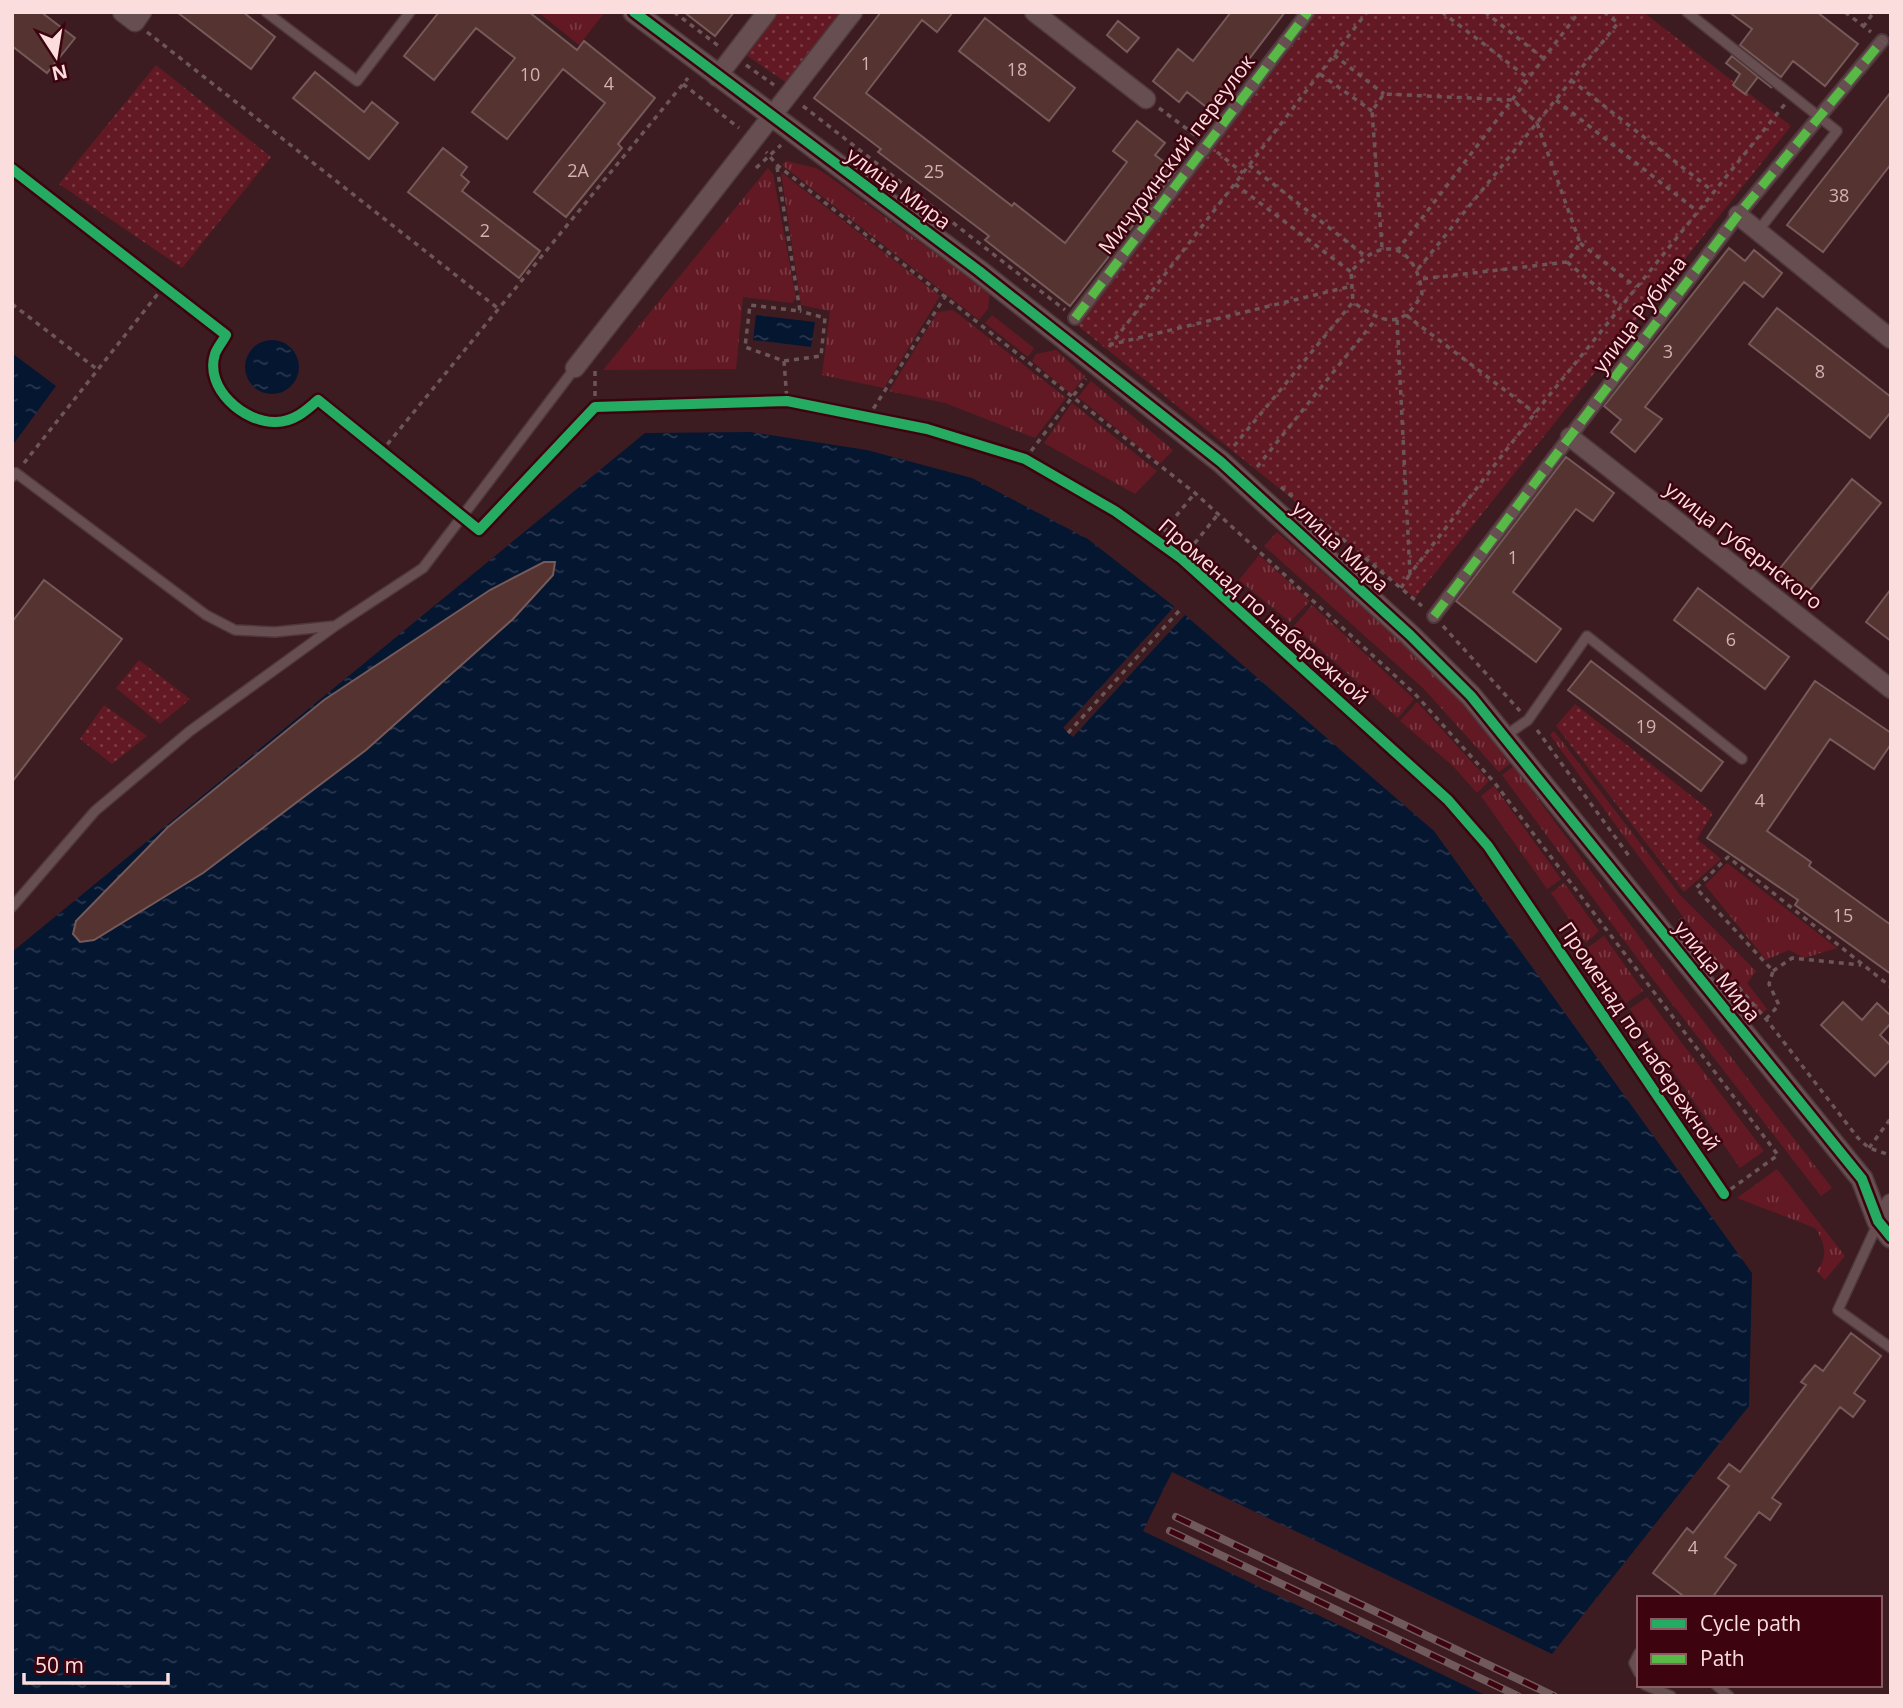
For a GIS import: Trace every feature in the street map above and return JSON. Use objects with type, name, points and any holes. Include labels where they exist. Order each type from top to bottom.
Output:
[{"type":"street","name":"улица Мира","points":[[634,12],[699,64],[979,271],[1244,482],[1410,635],[1471,696],[1862,1179],[1885,1229]]},
{"type":"street","points":[[717,77],[767,12]]},
{"type":"street","points":[[575,368],[853,12]]},
{"type":"street","points":[[1034,12],[1146,99]]},
{"type":"street","name":"Мичуринский переулок","points":[[1075,318],[1308,12]]},
{"type":"street","name":"улица Рубина","points":[[1434,616],[1738,215],[1882,41]]},
{"type":"street","points":[[1738,215],[1891,338]]},
{"type":"street","name":"улица Губернского","points":[[1570,437],[1891,689]]},
{"type":"street","points":[[1885,1229],[1891,1203]]},
{"type":"lane","points":[[266,12],[357,82],[410,12]]},
{"type":"lane","points":[[1687,12],[1837,131],[1758,231]]},
{"type":"lane","points":[[12,907],[94,811],[190,731],[335,626],[424,568],[461,514],[575,368]]},
{"type":"lane","points":[[14,475],[206,615],[235,630],[275,632],[335,626]]},
{"type":"lane","points":[[1504,737],[1528,720],[1587,636],[1742,759]]},
{"type":"lane","points":[[1885,1229],[1838,1310],[1891,1348]]},
{"type":"lane","points":[[1650,1687],[1671,1696]]},
{"type":"path","points":[[674,12],[789,95],[1075,318]]},
{"type":"path","points":[[1108,346],[1367,12]]},
{"type":"path","points":[[1442,12],[1528,78]]},
{"type":"path","points":[[1485,12],[1543,58]]},
{"type":"path","points":[[1397,251],[1579,12]]},
{"type":"path","points":[[1418,270],[1618,23],[1604,12]]},
{"type":"path","points":[[1845,12],[1882,41]]},
{"type":"path","points":[[1863,27],[1874,12]]},
{"type":"path","points":[[133,15],[500,310]]},
{"type":"path","points":[[381,452],[699,64],[718,46]]},
{"type":"path","points":[[1334,55],[1384,94],[1513,100],[1537,123],[1580,243],[1637,287]]},
{"type":"path","points":[[1320,74],[1372,111]]},
{"type":"path","points":[[1571,80],[1714,192]]},
{"type":"path","points":[[683,84],[771,156],[777,165],[946,295],[1219,513],[1182,559]]},
{"type":"path","points":[[1382,247],[1372,111],[1384,94]]},
{"type":"path","points":[[1401,588],[1535,412],[1792,95]]},
{"type":"path","points":[[1556,100],[1698,212]]},
{"type":"path","points":[[754,170],[771,156],[809,111]]},
{"type":"path","points":[[777,165],[800,311]]},
{"type":"path","points":[[1249,165],[1364,256]]},
{"type":"path","points":[[12,169],[226,335],[214,355],[215,379],[230,403],[255,419],[277,422],[301,415],[318,400],[479,530],[595,407],[595,370]]},
{"type":"path","points":[[1234,184],[1351,272]]},
{"type":"path","points":[[1567,262],[1580,243]]},
{"type":"path","points":[[1233,448],[1353,302],[1351,272],[1364,256],[1382,247],[1397,251],[1418,270],[1422,294],[1406,315],[1397,320],[1376,319],[1353,302]]},
{"type":"path","points":[[1421,279],[1567,262],[1621,307]]},
{"type":"path","points":[[14,475],[164,286]]},
{"type":"path","points":[[1108,346],[1352,286]]},
{"type":"path","points":[[867,418],[946,295]]},
{"type":"path","points":[[12,304],[98,370]]},
{"type":"path","points":[[750,305],[800,311],[825,318],[821,356],[784,361],[745,347],[750,305]]},
{"type":"path","points":[[1406,315],[1535,412]]},
{"type":"path","points":[[1257,467],[1376,319]]},
{"type":"path","points":[[1397,320],[1410,574]]},
{"type":"path","points":[[1108,346],[1118,354]]},
{"type":"path","points":[[784,361],[787,401]]},
{"type":"path","points":[[1025,459],[1096,366]]},
{"type":"path","points":[[1157,539],[1195,493]]},
{"type":"path","points":[[1068,733],[1180,611]]},
{"type":"path","points":[[1773,971],[1696,888],[1728,858],[1891,987]]},
{"type":"path","points":[[1766,1019],[1779,1005],[1769,984],[1773,971],[1792,958],[1864,965]]},
{"type":"path","points":[[1869,1148],[1891,1118]]},
{"type":"green space","points":[[538,12],[605,12],[579,45]]},
{"type":"green space","points":[[779,12],[843,12],[787,83],[746,55]]},
{"type":"green space","points":[[1317,12],[1643,12],[1791,126],[1415,598],[1077,325]]},
{"type":"green space","points":[[156,65],[271,157],[182,268],[59,184]]},
{"type":"green space","points":[[786,161],[816,168],[827,175],[990,293],[988,309],[979,320],[782,165]]},
{"type":"green space","points":[[768,168],[773,174],[796,298],[792,303],[743,297],[736,369],[603,370]]},
{"type":"green space","points":[[781,172],[940,296],[884,388],[822,375],[830,311],[801,305]]},
{"type":"green space","points":[[953,310],[1066,398],[1035,438],[945,403],[889,391],[938,312]]},
{"type":"green space","points":[[992,315],[1034,348],[1028,357],[985,323]]},
{"type":"green space","points":[[1056,350],[1085,376],[1071,394],[1032,361],[1036,354]]},
{"type":"green space","points":[[1091,381],[1173,450],[1160,464],[1078,397]]},
{"type":"green space","points":[[1072,403],[1157,471],[1135,494],[1044,443]]},
{"type":"green space","points":[[1277,532],[1437,673],[1511,763],[1499,772],[1423,688],[1264,546]]},
{"type":"green space","points":[[1259,555],[1310,601],[1290,622],[1239,580]]},
{"type":"green space","points":[[1312,605],[1414,699],[1398,718],[1294,626]]},
{"type":"green space","points":[[139,660],[190,699],[160,724],[116,688]]},
{"type":"green space","points":[[1417,702],[1489,781],[1477,793],[1453,766],[1400,721]]},
{"type":"green space","points":[[1575,704],[1713,813],[1697,839],[1721,859],[1684,892],[1556,726]]},
{"type":"green space","points":[[104,705],[147,736],[112,764],[80,739]]},
{"type":"green space","points":[[1554,731],[1680,895],[1756,971],[1747,983],[1767,1009],[1757,1018],[1550,735]]},
{"type":"green space","points":[[1514,766],[1660,965],[1832,1188],[1821,1196],[1649,974],[1502,775]]},
{"type":"green space","points":[[1494,786],[1561,879],[1547,889],[1481,796]]},
{"type":"green space","points":[[1727,863],[1837,948],[1804,958],[1789,950],[1766,960],[1705,885]]},
{"type":"green space","points":[[1564,883],[1599,931],[1586,943],[1551,893]]},
{"type":"green space","points":[[1604,936],[1643,991],[1626,1003],[1587,948]]},
{"type":"green space","points":[[1647,997],[1764,1151],[1740,1168],[1630,1009]]},
{"type":"green space","points":[[1777,1169],[1845,1256],[1825,1280],[1816,1271],[1823,1261],[1824,1250],[1815,1228],[1737,1198]]},
{"type":"water","points":[[756,315],[815,322],[811,347],[753,340]]},
{"type":"water","points":[[277,340],[287,344],[295,352],[299,367],[295,382],[287,390],[267,394],[257,390],[249,382],[245,362],[249,352],[257,344]]},
{"type":"water","points":[[12,353],[56,386],[12,446]]},
{"type":"water","points":[[750,432],[867,450],[972,478],[1088,539],[1185,615],[1434,831],[1752,1273],[1749,1406],[1552,1654],[1172,1472],[1143,1531],[1487,1696],[12,1696],[12,952],[645,433]]},
{"type":"pier","points":[[1175,606],[1185,615],[1073,737],[1063,728]]},
{"type":"building","points":[[12,12],[41,12],[75,38],[47,73],[12,46]]},
{"type":"building","points":[[177,12],[243,12],[275,37],[251,69]]},
{"type":"building","points":[[439,12],[529,12],[577,50],[584,41],[655,98],[618,144],[622,148],[566,217],[534,192],[605,103],[563,69],[507,139],[472,112],[515,58],[476,28],[434,80],[404,56]]},
{"type":"building","points":[[684,12],[734,12],[715,36]]},
{"type":"building","points":[[881,12],[953,12],[937,32],[922,20],[866,93],[1012,206],[1014,203],[1065,243],[1127,162],[1113,151],[1137,121],[1165,143],[1155,155],[1176,171],[1070,306],[985,240],[989,236],[878,152],[881,149],[814,98]]},
{"type":"building","points":[[1231,12],[1285,12],[1210,110],[1187,92],[1179,102],[1153,81],[1178,49],[1193,61]]},
{"type":"building","points":[[1729,12],[1817,12],[1858,44],[1825,86],[1793,61],[1781,77],[1740,45],[1752,29]]},
{"type":"building","points":[[985,18],[1075,88],[1049,121],[959,51]]},
{"type":"building","points":[[1118,21],[1139,38],[1127,52],[1107,35]]},
{"type":"building","points":[[1732,56],[1772,88],[1758,77],[1745,94],[1733,85],[1740,74],[1726,63]]},
{"type":"building","points":[[315,72],[364,112],[372,102],[398,123],[369,159],[293,98]]},
{"type":"building","points":[[1891,92],[1891,164],[1823,252],[1787,225]]},
{"type":"building","points":[[443,148],[467,167],[461,175],[469,182],[462,191],[540,251],[519,278],[408,192]]},
{"type":"building","points":[[1729,248],[1745,261],[1754,250],[1782,273],[1763,297],[1744,282],[1645,407],[1662,419],[1635,452],[1611,432],[1621,420],[1604,406]]},
{"type":"building","points":[[1777,308],[1891,397],[1891,412],[1870,438],[1749,344]]},
{"type":"building","points":[[1566,457],[1614,493],[1593,521],[1576,509],[1513,592],[1561,629],[1536,662],[1456,601]]},
{"type":"building","points":[[1852,479],[1881,503],[1806,595],[1777,572]]},
{"type":"building","points":[[544,562],[555,562],[553,575],[513,619],[366,750],[203,873],[94,940],[80,942],[73,934],[76,921],[168,827],[324,700],[490,590]]},
{"type":"building","points":[[44,580],[122,639],[12,782],[12,622]]},
{"type":"building","points":[[1698,588],[1789,657],[1765,689],[1674,620]]},
{"type":"building","points":[[1891,589],[1891,641],[1866,622]]},
{"type":"building","points":[[1591,661],[1723,762],[1701,791],[1568,690]]},
{"type":"building","points":[[1815,681],[1891,733],[1891,744],[1874,769],[1830,739],[1767,831],[1811,862],[1809,866],[1891,925],[1891,974],[1795,905],[1798,900],[1707,838]]},
{"type":"building","points":[[1843,1002],[1862,1020],[1877,1003],[1891,1016],[1891,1023],[1880,1035],[1891,1046],[1891,1059],[1875,1076],[1821,1025]]},
{"type":"building","points":[[1851,1333],[1881,1356],[1854,1393],[1865,1401],[1853,1417],[1840,1407],[1772,1498],[1781,1504],[1770,1520],[1759,1512],[1725,1557],[1736,1565],[1713,1596],[1683,1596],[1653,1573],[1687,1528],[1693,1533],[1729,1486],[1718,1478],[1729,1464],[1740,1472],[1806,1385],[1801,1382],[1815,1365],[1823,1371]]},
{"type":"railway","points":[[1176,1517],[1554,1696]]},
{"type":"railway","points":[[1170,1531],[1518,1696]]},
{"type":"marked path","points":[[1075,318],[1308,12]]},
{"type":"marked path","points":[[1434,616],[1738,215],[1882,41]]},
{"type":"cycle path","points":[[634,12],[979,271],[1221,462],[1410,635],[1471,696],[1862,1179],[1878,1221],[1891,1237]]},
{"type":"cycle path","name":"Променад по набережной","points":[[12,169],[226,335],[215,354],[215,379],[229,401],[240,410],[264,421],[282,422],[299,415],[318,400],[479,530],[595,407],[787,401],[927,429],[1025,459],[1115,511],[1182,559],[1448,800],[1488,846],[1724,1194]]}]
